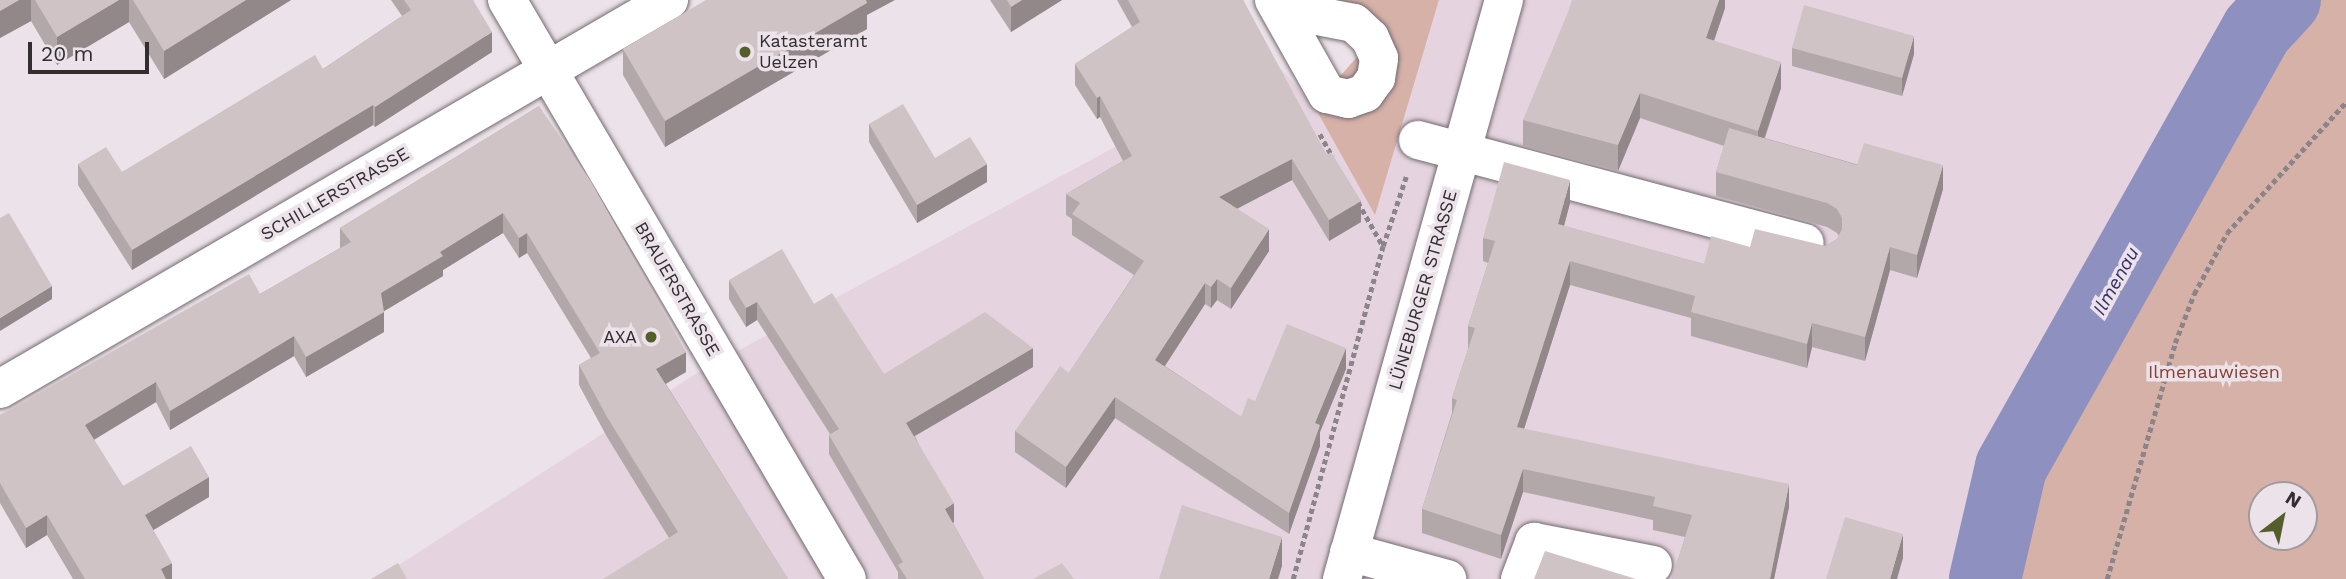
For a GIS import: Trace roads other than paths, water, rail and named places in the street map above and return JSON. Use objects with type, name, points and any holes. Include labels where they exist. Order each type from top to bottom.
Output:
[{"type":"street","name":"BRAUERSTRASSE","points":[[506,0],[847,579]]},
{"type":"street","name":"SCHILLERSTRASSE","points":[[0,389],[669,0]]},
{"type":"street","points":[[1275,0],[1297,12],[1354,23],[1370,38],[1379,58],[1376,78],[1365,93],[1348,99],[1327,94],[1275,0]]},
{"type":"street","name":"LÜNEBURGER STRASSE","points":[[1345,566],[1504,0]]},
{"type":"street","points":[[1418,140],[1821,247]]},
{"type":"street","points":[[1520,579],[1534,542],[1653,565]]},
{"type":"street","points":[[1345,566],[1447,579]]},
{"type":"waterway","name":"Ilmenau","points":[[1985,579],[2011,467],[2257,30],[2285,0]]},
{"type":"place","name":"Katasteramt Uelzen","points":[[745,52]]},
{"type":"place","name":"AXA","points":[[651,337]]},
{"type":"park label","name":"Ilmenauwiesen","points":[[2214,372]]}]
